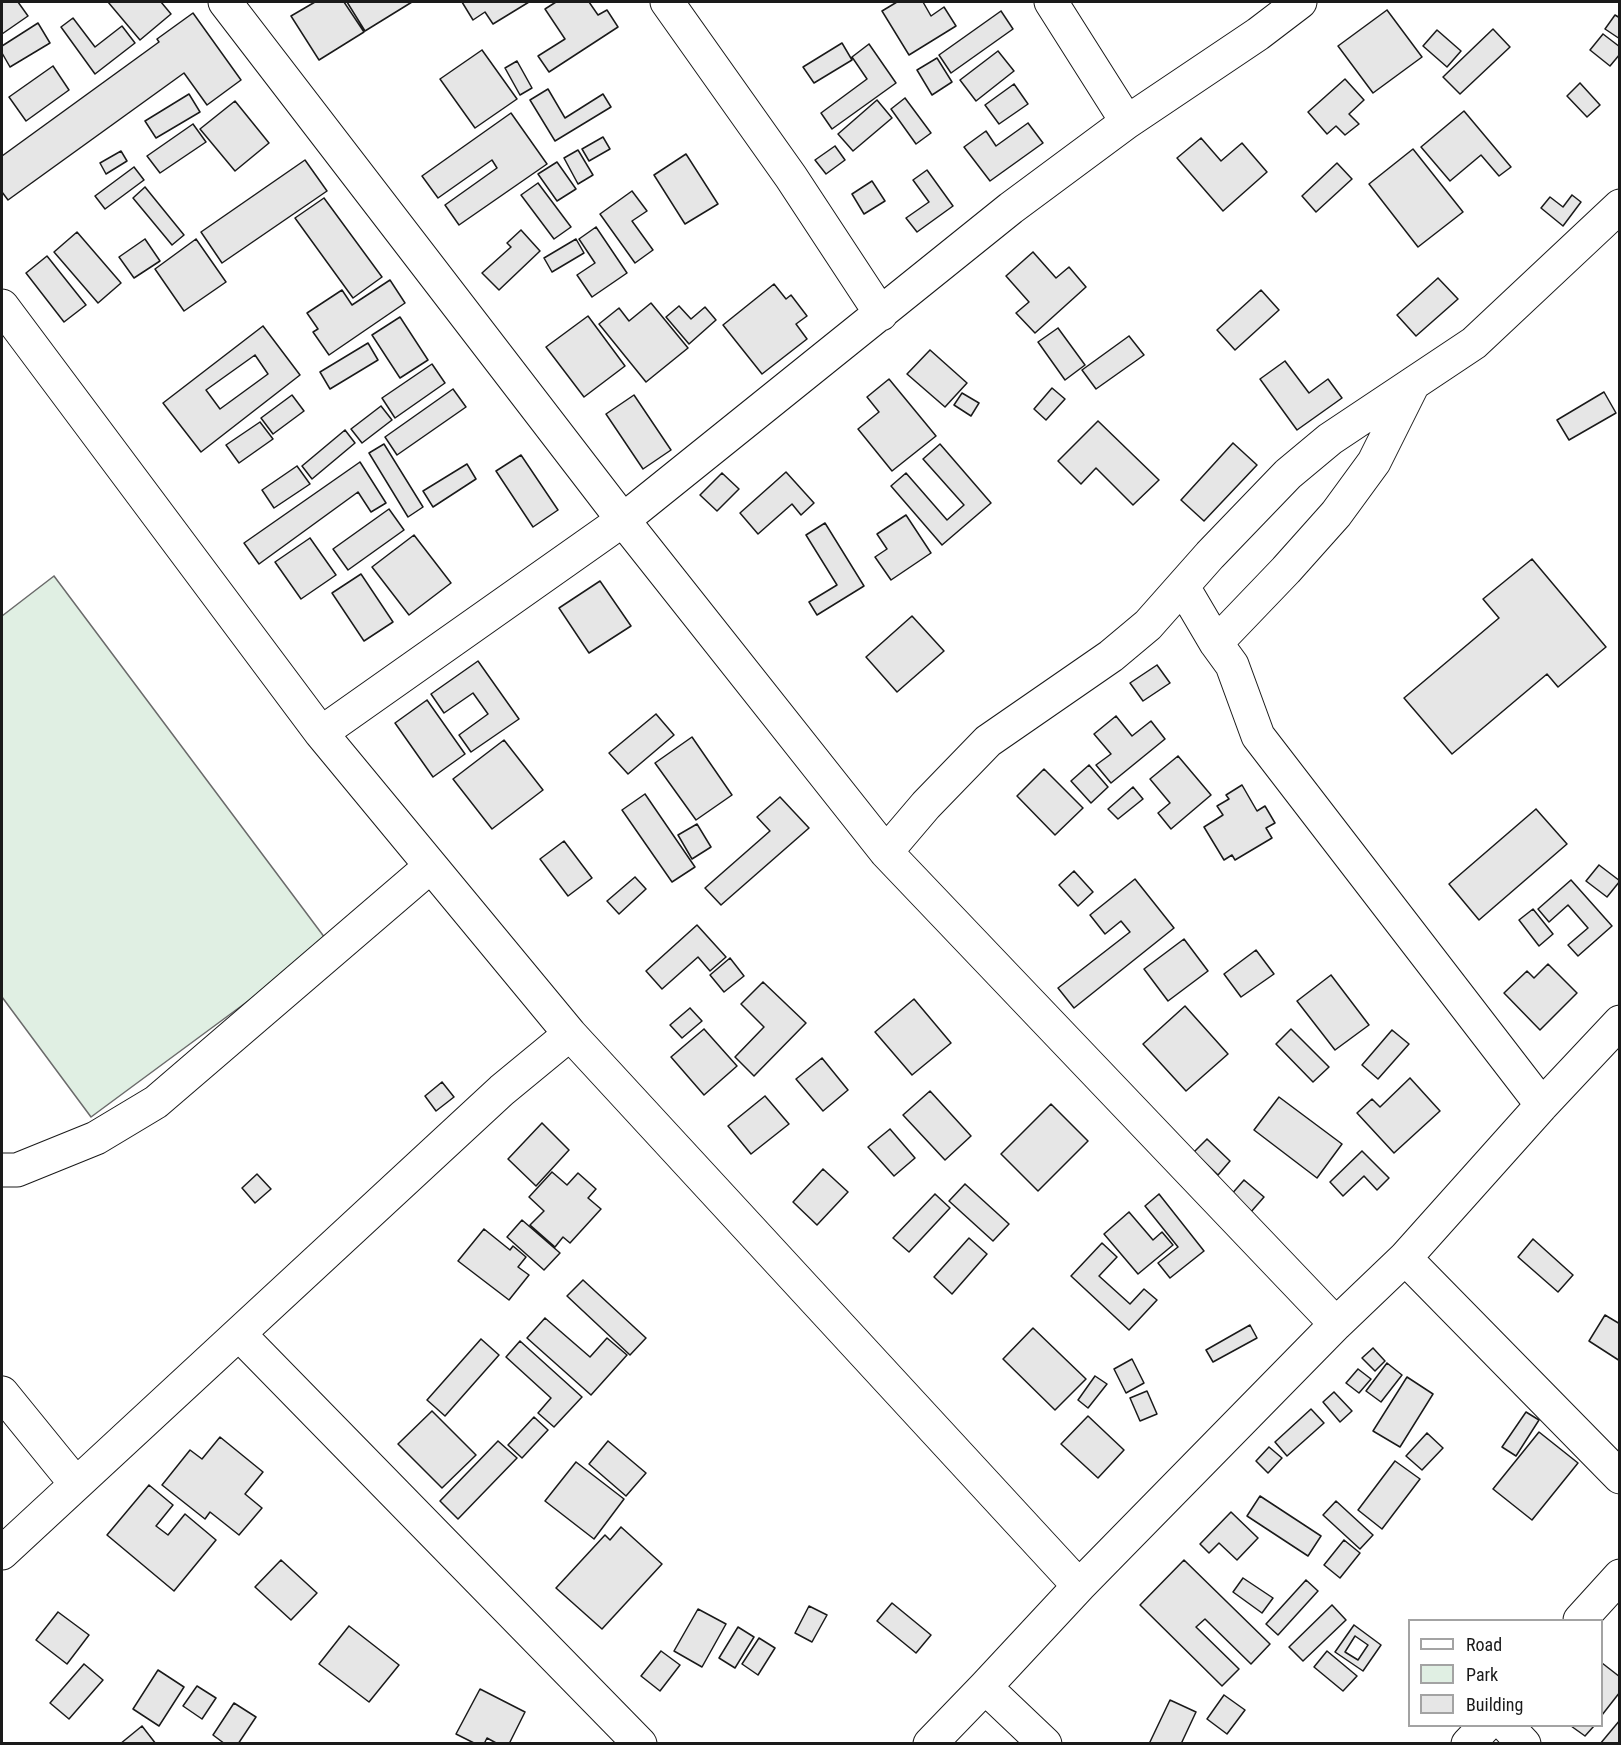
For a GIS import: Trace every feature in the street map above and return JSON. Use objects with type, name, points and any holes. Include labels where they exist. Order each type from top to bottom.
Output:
[{"type":"street","points":[[225,2],[623,520],[886,852],[1336,1324]]},
{"type":"street","points":[[667,2],[791,177],[881,314]]},
{"type":"street","points":[[1051,2],[1127,122]]},
{"type":"street","points":[[321,733],[623,520],[1011,208],[1127,122],[1258,34],[1300,2]]},
{"type":"street","points":[[886,852],[926,805],[988,741],[1111,656],[1148,625],[1209,555],[1288,474],[1330,439],[1474,344],[1620,206]]},
{"type":"street","points":[[2,306],[321,733],[570,1034],[1079,1586]]},
{"type":"street","points":[[1216,643],[1336,514],[1374,462],[1414,382]]},
{"type":"street","points":[[1183,587],[1216,643],[1232,665],[1258,736],[1542,1105]]},
{"type":"street","points":[[2,1170],[17,1170],[96,1138],[156,1102],[431,866]]},
{"type":"street","points":[[930,1743],[986,1687],[1079,1586],[1336,1324],[1405,1258],[1620,1022]]},
{"type":"street","points":[[2,1553],[502,1090],[570,1034]]},
{"type":"street","points":[[1405,1258],[1620,1477]]},
{"type":"street","points":[[239,1335],[640,1743]]},
{"type":"street","points":[[2,1393],[76,1484]]},
{"type":"street","points":[[1581,1619],[1620,1576]]},
{"type":"street","points":[[986,1687],[1045,1743]]},
{"type":"street","points":[[1468,1743],[1483,1727]]},
{"type":"street","points":[[1509,1727],[1524,1743]]},
{"type":"green space","points":[[54,576],[328,942],[91,1117],[2,997],[2,616]]},
{"type":"building","points":[[2,2],[18,2],[28,16],[2,34]]},
{"type":"building","points":[[108,2],[161,2],[171,14],[140,40]]},
{"type":"building","points":[[315,2],[344,2],[364,32],[319,60],[291,16]]},
{"type":"building","points":[[347,2],[412,2],[365,31]]},
{"type":"building","points":[[462,2],[529,2],[493,24],[485,12],[473,20]]},
{"type":"building","points":[[556,2],[589,2],[598,15],[607,10],[618,27],[549,72],[538,56],[565,39],[545,9]]},
{"type":"building","points":[[897,2],[923,2],[931,16],[944,7],[956,26],[909,55],[882,11]]},
{"type":"building","points":[[1387,10],[1422,57],[1373,93],[1338,46]]},
{"type":"building","points":[[1001,11],[1013,29],[951,73],[939,55]]},
{"type":"building","points":[[193,13],[241,80],[207,105],[184,73],[8,200],[2,192],[2,156],[159,42],[157,39]]},
{"type":"building","points":[[1615,15],[1620,18],[1620,39],[1605,29]]},
{"type":"building","points":[[73,18],[95,47],[122,26],[135,43],[95,74],[61,27]]},
{"type":"building","points":[[38,23],[50,43],[10,67],[2,53],[2,46]]},
{"type":"building","points":[[1493,29],[1510,47],[1460,94],[1443,77]]},
{"type":"building","points":[[1437,30],[1461,51],[1447,67],[1423,46]]},
{"type":"building","points":[[1603,34],[1620,47],[1620,54],[1610,66],[1590,50]]},
{"type":"building","points":[[842,43],[852,60],[814,83],[803,67]]},
{"type":"building","points":[[869,44],[896,83],[832,129],[821,113],[867,79],[852,57]]},
{"type":"building","points":[[482,50],[517,99],[475,128],[440,79]]},
{"type":"building","points":[[998,51],[1014,71],[976,101],[960,80]]},
{"type":"building","points":[[937,58],[952,82],[932,95],[917,70]]},
{"type":"building","points":[[517,61],[532,88],[520,95],[505,68]]},
{"type":"building","points":[[53,66],[69,90],[26,121],[9,97]]},
{"type":"building","points":[[1345,79],[1364,100],[1349,114],[1359,124],[1345,135],[1336,126],[1327,134],[1308,112]]},
{"type":"building","points":[[1580,83],[1600,105],[1587,117],[1567,96]]},
{"type":"building","points":[[1014,84],[1028,104],[999,124],[985,105]]},
{"type":"building","points":[[548,89],[565,118],[603,94],[611,107],[555,141],[530,100]]},
{"type":"building","points":[[189,94],[200,112],[156,138],[145,121]]},
{"type":"building","points":[[905,98],[931,133],[916,144],[891,109]]},
{"type":"building","points":[[877,100],[892,118],[853,151],[838,134]]},
{"type":"building","points":[[235,101],[269,143],[235,171],[200,129]]},
{"type":"building","points":[[1464,111],[1511,167],[1499,176],[1481,155],[1450,181],[1421,147]]},
{"type":"building","points":[[511,113],[547,164],[459,225],[445,205],[497,168],[492,160],[438,198],[422,176]]},
{"type":"building","points":[[1028,123],[1043,143],[990,181],[964,147],[986,131],[996,146]]},
{"type":"building","points":[[193,124],[206,142],[160,173],[147,156]]},
{"type":"building","points":[[603,137],[610,149],[589,161],[582,149]]},
{"type":"building","points":[[1201,138],[1221,161],[1242,143],[1267,172],[1223,211],[1177,158]]},
{"type":"building","points":[[835,146],[845,160],[826,174],[815,160]]},
{"type":"building","points":[[1413,149],[1463,212],[1418,247],[1369,184]]},
{"type":"building","points":[[578,150],[593,175],[578,184],[564,158]]},
{"type":"building","points":[[121,151],[127,161],[106,174],[100,163]]},
{"type":"building","points":[[686,154],[718,204],[685,224],[654,175]]},
{"type":"building","points":[[305,160],[327,191],[222,263],[201,232]]},
{"type":"building","points":[[557,162],[576,189],[557,201],[538,174]]},
{"type":"building","points":[[1337,163],[1352,179],[1316,212],[1302,196]]},
{"type":"building","points":[[134,167],[144,180],[105,209],[95,196]]},
{"type":"building","points":[[927,170],[953,206],[917,232],[906,218],[929,202],[913,180]]},
{"type":"building","points":[[872,181],[885,201],[864,214],[852,194]]},
{"type":"building","points":[[538,183],[571,227],[554,239],[521,195]]},
{"type":"building","points":[[145,187],[184,235],[172,245],[133,198]]},
{"type":"building","points":[[632,191],[647,211],[632,221],[653,250],[635,263],[600,214]]},
{"type":"building","points":[[1572,195],[1581,202],[1563,226],[1541,208],[1550,197],[1563,207]]},
{"type":"building","points":[[324,198],[382,277],[353,298],[295,218]]},
{"type":"building","points":[[596,227],[627,273],[592,297],[577,275],[595,263],[579,239]]},
{"type":"building","points":[[521,230],[540,251],[499,290],[482,273],[511,247],[507,243]]},
{"type":"building","points":[[77,232],[121,283],[98,303],[54,252]]},
{"type":"building","points":[[145,239],[160,261],[134,278],[119,257]]},
{"type":"building","points":[[196,239],[226,282],[184,311],[155,269]]},
{"type":"building","points":[[576,239],[584,253],[552,272],[544,258]]},
{"type":"building","points":[[1033,252],[1056,278],[1069,267],[1086,287],[1035,333],[1016,313],[1029,302],[1006,276]]},
{"type":"building","points":[[47,256],[86,305],[64,322],[26,273]]},
{"type":"building","points":[[1438,278],[1458,299],[1416,336],[1397,315]]},
{"type":"building","points":[[390,280],[405,303],[329,355],[313,332],[318,329],[307,313],[342,290],[352,305]]},
{"type":"building","points":[[774,284],[786,299],[791,295],[807,316],[796,324],[807,339],[762,374],[723,325]]},
{"type":"building","points":[[1261,290],[1279,310],[1235,350],[1217,330]]},
{"type":"building","points":[[651,303],[688,348],[646,382],[599,324],[619,308],[629,321]]},
{"type":"building","points":[[679,306],[691,319],[705,307],[716,320],[689,344],[666,317]]},
{"type":"building","points":[[588,316],[625,366],[584,397],[546,347]]},
{"type":"building","points":[[400,317],[428,360],[400,378],[372,335]]},
{"type":"building","points":[[263,326],[300,375],[201,452],[163,403]],"holes":[[[255,355],[268,374],[220,409],[206,390]]]},
{"type":"building","points":[[1058,328],[1085,365],[1065,380],[1038,342]]},
{"type":"building","points":[[1129,336],[1144,355],[1096,389],[1082,370]]},
{"type":"building","points":[[368,343],[378,360],[330,389],[320,372]]},
{"type":"building","points":[[930,350],[967,383],[945,407],[907,374]]},
{"type":"building","points":[[1285,361],[1309,393],[1328,379],[1342,398],[1297,430],[1260,379]]},
{"type":"building","points":[[432,364],[445,383],[395,418],[382,398]]},
{"type":"building","points":[[889,379],[936,436],[892,471],[858,429],[879,412],[867,397]]},
{"type":"building","points":[[1052,388],[1065,399],[1046,420],[1034,409]]},
{"type":"building","points":[[453,389],[466,407],[397,455],[385,437]]},
{"type":"building","points":[[1604,392],[1616,413],[1569,440],[1557,420]]},
{"type":"building","points":[[962,393],[979,403],[971,416],[954,405]]},
{"type":"building","points":[[292,395],[304,411],[273,434],[261,418]]},
{"type":"building","points":[[634,395],[671,450],[643,469],[606,414]]},
{"type":"building","points":[[381,406],[392,420],[362,443],[351,429]]},
{"type":"building","points":[[1098,421],[1159,480],[1133,505],[1096,468],[1081,484],[1058,461]]},
{"type":"building","points":[[260,422],[273,439],[239,463],[226,445]]},
{"type":"building","points":[[345,430],[355,443],[312,479],[302,466]]},
{"type":"building","points":[[1233,443],[1257,465],[1204,521],[1181,500]]},
{"type":"building","points":[[384,444],[423,507],[408,517],[369,453]]},
{"type":"building","points":[[940,444],[991,503],[942,545],[891,486],[906,473],[947,520],[964,505],[923,459]]},
{"type":"building","points":[[521,455],[558,510],[533,527],[496,471]]},
{"type":"building","points":[[360,462],[386,503],[371,512],[358,492],[259,564],[244,543]]},
{"type":"building","points":[[467,464],[476,479],[433,507],[423,491]]},
{"type":"building","points":[[297,466],[310,484],[274,508],[262,490]]},
{"type":"building","points":[[786,472],[814,503],[801,515],[792,504],[758,534],[740,513]]},
{"type":"building","points":[[722,473],[739,489],[717,511],[700,495]]},
{"type":"building","points":[[389,509],[404,530],[348,570],[333,549]]},
{"type":"building","points":[[906,515],[931,553],[891,580],[875,557],[887,549],[877,534]]},
{"type":"building","points":[[825,523],[864,586],[817,615],[809,602],[837,585],[806,535]]},
{"type":"building","points":[[414,535],[451,583],[409,615],[372,567]]},
{"type":"building","points":[[310,538],[336,575],[301,599],[275,562]]},
{"type":"building","points":[[1532,559],[1606,647],[1558,687],[1547,674],[1452,754],[1404,698],[1499,618],[1483,599]]},
{"type":"building","points":[[361,574],[393,622],[364,641],[332,593]]},
{"type":"building","points":[[600,581],[631,626],[589,653],[559,608]]},
{"type":"building","points":[[912,616],[944,651],[897,692],[866,657]]},
{"type":"building","points":[[478,661],[519,719],[471,752],[459,735],[488,714],[473,693],[444,713],[431,694]]},
{"type":"building","points":[[1157,665],[1170,683],[1143,701],[1130,683]]},
{"type":"building","points":[[427,700],[465,754],[433,777],[395,723]]},
{"type":"building","points":[[656,714],[674,735],[628,774],[609,753]]},
{"type":"building","points":[[1116,716],[1132,736],[1151,721],[1165,739],[1111,783],[1096,765],[1111,754],[1094,734]]},
{"type":"building","points":[[692,737],[732,795],[696,820],[655,763]]},
{"type":"building","points":[[504,740],[543,790],[492,829],[453,779]]},
{"type":"building","points":[[1178,756],[1211,795],[1171,829],[1158,813],[1170,803],[1150,779]]},
{"type":"building","points":[[1089,765],[1108,787],[1091,803],[1071,781]]},
{"type":"building","points":[[1044,769],[1083,808],[1055,835],[1017,796]]},
{"type":"building","points":[[1242,785],[1257,811],[1265,806],[1275,823],[1266,828],[1272,838],[1235,860],[1232,855],[1224,860],[1204,827],[1223,815],[1217,806],[1229,799],[1226,795]]},
{"type":"building","points":[[1133,787],[1143,799],[1118,819],[1108,809]]},
{"type":"building","points":[[645,794],[695,867],[672,882],[622,810]]},
{"type":"building","points":[[780,797],[809,828],[721,905],[705,888],[770,831],[757,817]]},
{"type":"building","points":[[1536,809],[1567,844],[1479,920],[1449,884]]},
{"type":"building","points":[[697,824],[711,847],[692,859],[678,835]]},
{"type":"building","points":[[564,841],[592,878],[568,896],[540,859]]},
{"type":"building","points":[[1599,865],[1620,881],[1607,897],[1586,881]]},
{"type":"building","points":[[1074,871],[1093,892],[1078,906],[1059,885]]},
{"type":"building","points":[[635,877],[646,889],[619,914],[607,901]]},
{"type":"building","points":[[1135,879],[1174,928],[1074,1008],[1058,988],[1130,932],[1121,921],[1105,934],[1090,915]]},
{"type":"building","points":[[1571,880],[1612,926],[1578,956],[1568,945],[1588,928],[1568,905],[1549,922],[1538,909]]},
{"type":"building","points":[[1533,909],[1553,934],[1539,946],[1519,920]]},
{"type":"building","points":[[697,925],[726,957],[710,971],[698,957],[662,989],[646,971]]},
{"type":"building","points":[[1184,939],[1208,971],[1168,1001],[1144,969]]},
{"type":"building","points":[[1256,950],[1274,974],[1241,997],[1224,974]]},
{"type":"building","points":[[730,958],[744,976],[724,992],[710,975]]},
{"type":"building","points":[[1548,964],[1577,993],[1540,1030],[1504,993],[1527,971],[1534,978]]},
{"type":"building","points":[[1331,975],[1369,1025],[1335,1050],[1297,1001]]},
{"type":"building","points":[[763,982],[806,1023],[754,1076],[735,1057],[764,1027],[741,1004]]},
{"type":"building","points":[[914,999],[951,1043],[912,1075],[875,1032]]},
{"type":"building","points":[[1185,1006],[1228,1054],[1186,1091],[1143,1044]]},
{"type":"building","points":[[690,1008],[702,1021],[682,1038],[670,1025]]},
{"type":"building","points":[[704,1029],[737,1066],[704,1095],[671,1057]]},
{"type":"building","points":[[1291,1029],[1329,1067],[1313,1082],[1276,1044]]},
{"type":"building","points":[[1392,1030],[1409,1044],[1378,1079],[1362,1065]]},
{"type":"building","points":[[822,1058],[848,1090],[823,1111],[796,1079]]},
{"type":"building","points":[[1410,1078],[1440,1111],[1394,1153],[1357,1113],[1372,1099],[1380,1107]]},
{"type":"building","points":[[442,1082],[454,1097],[436,1111],[425,1096]]},
{"type":"building","points":[[930,1091],[971,1136],[945,1160],[903,1115]]},
{"type":"building","points":[[765,1096],[789,1124],[751,1154],[728,1126]]},
{"type":"building","points":[[1279,1097],[1342,1144],[1317,1178],[1254,1130]]},
{"type":"building","points":[[1051,1104],[1088,1141],[1038,1191],[1001,1154]]},
{"type":"building","points":[[542,1123],[569,1150],[536,1186],[508,1159]]},
{"type":"building","points":[[890,1129],[915,1158],[894,1176],[868,1147]]},
{"type":"building","points":[[1207,1139],[1230,1161],[1218,1175],[1194,1152]]},
{"type":"building","points":[[1362,1151],[1389,1178],[1377,1190],[1364,1176],[1343,1196],[1330,1182]]},
{"type":"building","points":[[823,1169],[848,1192],[817,1225],[793,1202]]},
{"type":"building","points":[[552,1172],[567,1185],[578,1173],[596,1189],[588,1198],[601,1209],[570,1243],[563,1237],[555,1247],[530,1225],[544,1211],[529,1197]]},
{"type":"building","points":[[257,1174],[271,1189],[255,1203],[242,1188]]},
{"type":"building","points":[[1244,1180],[1264,1197],[1250,1213],[1230,1196]]},
{"type":"building","points":[[965,1184],[1009,1224],[993,1241],[949,1201]]},
{"type":"building","points":[[935,1194],[950,1208],[909,1252],[893,1238]]},
{"type":"building","points":[[1159,1194],[1204,1251],[1170,1278],[1158,1263],[1178,1247],[1145,1206]]},
{"type":"building","points":[[1129,1212],[1153,1240],[1162,1232],[1173,1245],[1138,1274],[1104,1234]]},
{"type":"building","points":[[522,1220],[560,1253],[544,1270],[507,1237]]},
{"type":"building","points":[[484,1229],[510,1250],[513,1246],[526,1257],[518,1267],[529,1275],[509,1300],[458,1261]]},
{"type":"building","points":[[969,1238],[987,1254],[952,1294],[934,1277]]},
{"type":"building","points":[[1533,1239],[1573,1275],[1558,1292],[1518,1257]]},
{"type":"building","points":[[1102,1243],[1117,1257],[1099,1276],[1130,1304],[1144,1289],[1157,1300],[1129,1330],[1071,1276]]},
{"type":"building","points":[[583,1280],[646,1338],[630,1355],[567,1296]]},
{"type":"building","points":[[1605,1315],[1620,1324],[1620,1361],[1589,1341]]},
{"type":"building","points":[[545,1318],[590,1357],[607,1338],[627,1355],[591,1395],[527,1338]]},
{"type":"building","points":[[1250,1325],[1257,1338],[1213,1362],[1206,1350]]},
{"type":"building","points":[[1033,1328],[1086,1379],[1055,1410],[1003,1359]]},
{"type":"building","points":[[481,1339],[499,1355],[445,1416],[427,1400]]},
{"type":"building","points":[[520,1341],[582,1397],[554,1427],[538,1413],[551,1398],[506,1357]]},
{"type":"building","points":[[1373,1348],[1385,1361],[1375,1371],[1362,1358]]},
{"type":"building","points":[[1132,1359],[1144,1383],[1126,1393],[1114,1369]]},
{"type":"building","points":[[1387,1363],[1402,1375],[1381,1402],[1366,1391]]},
{"type":"building","points":[[1358,1369],[1371,1379],[1359,1393],[1346,1383]]},
{"type":"building","points":[[1095,1376],[1107,1384],[1088,1408],[1078,1400]]},
{"type":"building","points":[[1407,1377],[1433,1394],[1400,1447],[1373,1431]]},
{"type":"building","points":[[1147,1391],[1157,1414],[1140,1421],[1130,1398]]},
{"type":"building","points":[[1334,1392],[1352,1411],[1340,1422],[1323,1402]]},
{"type":"building","points":[[1311,1409],[1324,1423],[1287,1456],[1275,1442]]},
{"type":"building","points":[[432,1411],[476,1455],[442,1488],[398,1444]]},
{"type":"building","points":[[1526,1412],[1539,1420],[1516,1456],[1502,1447]]},
{"type":"building","points":[[1088,1416],[1124,1450],[1098,1478],[1061,1444]]},
{"type":"building","points":[[534,1417],[548,1430],[522,1458],[508,1445]]},
{"type":"building","points":[[1539,1432],[1578,1463],[1532,1520],[1493,1489]]},
{"type":"building","points":[[1427,1433],[1443,1448],[1422,1470],[1406,1456]]},
{"type":"building","points":[[220,1437],[263,1472],[245,1494],[262,1508],[239,1535],[210,1512],[205,1519],[162,1485],[190,1450],[202,1459]]},
{"type":"building","points":[[498,1441],[517,1458],[458,1519],[440,1501]]},
{"type":"building","points":[[608,1441],[646,1473],[626,1496],[589,1464]]},
{"type":"building","points":[[1269,1447],[1282,1458],[1268,1473],[1256,1461]]},
{"type":"building","points":[[1395,1461],[1420,1479],[1382,1529],[1358,1510]]},
{"type":"building","points":[[576,1462],[624,1499],[594,1539],[545,1501]]},
{"type":"building","points":[[149,1485],[173,1505],[156,1526],[168,1535],[185,1514],[216,1540],[174,1591],[107,1535]]},
{"type":"building","points":[[1260,1496],[1321,1536],[1308,1556],[1247,1516]]},
{"type":"building","points":[[1336,1501],[1373,1535],[1360,1549],[1323,1515]]},
{"type":"building","points":[[1231,1512],[1258,1538],[1237,1560],[1219,1543],[1209,1553],[1200,1544]]},
{"type":"building","points":[[621,1527],[662,1564],[602,1629],[556,1588],[605,1535],[610,1540]]},
{"type":"building","points":[[1344,1540],[1360,1553],[1340,1578],[1324,1565]]},
{"type":"building","points":[[281,1560],[317,1593],[291,1620],[255,1587]]},
{"type":"building","points":[[1184,1560],[1270,1644],[1251,1664],[1205,1619],[1196,1627],[1239,1669],[1222,1686],[1140,1605]]},
{"type":"building","points":[[1243,1578],[1273,1598],[1262,1613],[1233,1592]]},
{"type":"building","points":[[1306,1580],[1318,1591],[1278,1635],[1266,1624]]},
{"type":"building","points":[[892,1603],[931,1635],[916,1653],[877,1621]]},
{"type":"building","points":[[1332,1605],[1346,1620],[1303,1661],[1289,1647]]},
{"type":"building","points":[[809,1606],[827,1615],[812,1642],[795,1633]]},
{"type":"building","points":[[698,1609],[726,1624],[702,1667],[674,1651]]},
{"type":"building","points":[[58,1612],[89,1635],[67,1664],[36,1640]]},
{"type":"building","points":[[1354,1625],[1381,1645],[1363,1671],[1335,1652]],"holes":[[[1355,1636],[1368,1645],[1358,1660],[1345,1652]]]},
{"type":"building","points":[[349,1626],[399,1665],[369,1702],[319,1664]]},
{"type":"building","points":[[738,1627],[754,1637],[735,1668],[719,1658]]},
{"type":"building","points":[[759,1638],[775,1648],[758,1675],[742,1664]]},
{"type":"building","points":[[661,1651],[680,1665],[660,1691],[641,1676]]},
{"type":"building","points":[[1327,1651],[1357,1676],[1343,1691],[1314,1667]]},
{"type":"building","points":[[84,1664],[103,1680],[69,1719],[50,1703]]},
{"type":"building","points":[[1603,1664],[1620,1677],[1620,1692],[1603,1714]]},
{"type":"building","points":[[158,1670],[184,1687],[159,1726],[133,1709]]},
{"type":"building","points":[[197,1686],[216,1698],[202,1719],[183,1706]]},
{"type":"building","points":[[480,1689],[525,1712],[509,1744],[498,1744],[487,1738],[484,1744],[476,1744],[456,1734]]},
{"type":"building","points":[[1224,1695],[1245,1710],[1227,1734],[1207,1719]]},
{"type":"building","points":[[1170,1700],[1196,1712],[1181,1744],[1149,1744]]},
{"type":"building","points":[[234,1703],[256,1717],[238,1744],[225,1744],[213,1735]]},
{"type":"building","points":[[1620,1720],[1620,1744],[1600,1744]]},
{"type":"building","points":[[142,1726],[156,1744],[120,1744]]},
{"type":"building","points":[[1572,1727],[1593,1727],[1585,1736]]}]
